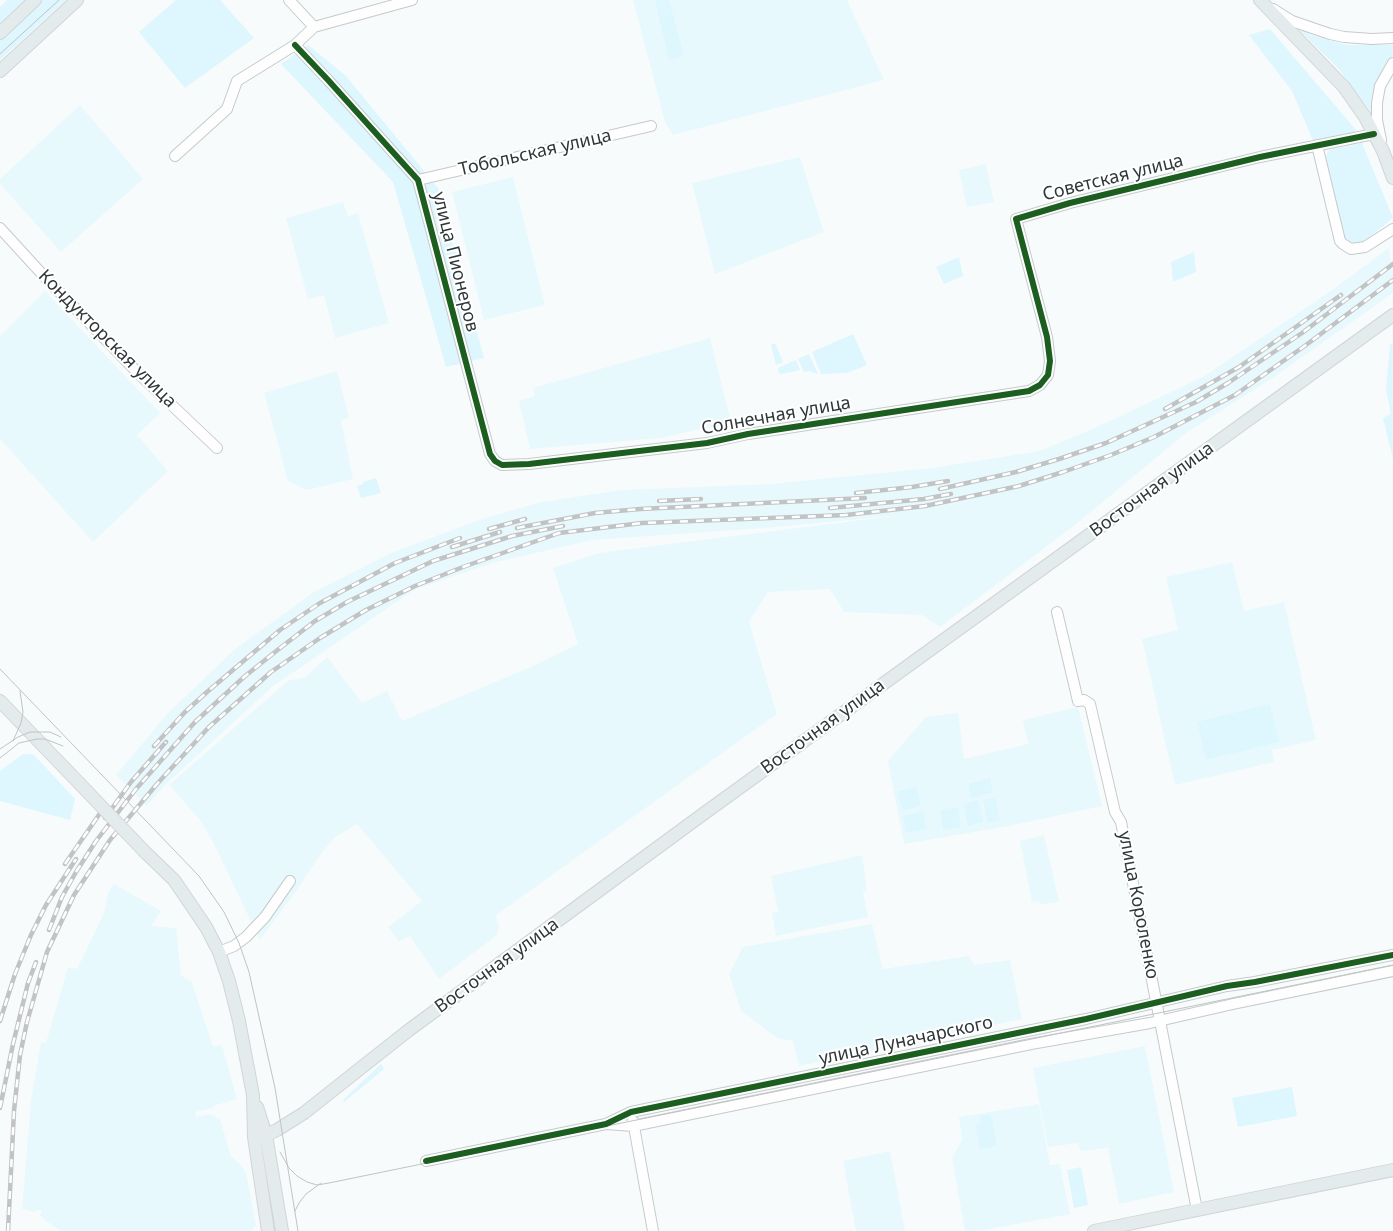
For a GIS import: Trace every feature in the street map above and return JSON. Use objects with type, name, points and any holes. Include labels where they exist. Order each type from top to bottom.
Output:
[{"type":"main road","points":[[0,32],[35,0]]},
{"type":"main road","points":[[0,71],[77,0]]},
{"type":"main road","points":[[1261,1],[1344,87],[1365,117],[1383,151],[1391,173]]},
{"type":"main road","name":"Восточная улица","points":[[260,1136],[282,1127],[304,1113],[410,1030],[706,812],[1393,315]]},
{"type":"main road","points":[[0,701],[174,880],[206,927],[219,952],[239,1021],[260,1136],[282,1231]]},
{"type":"main road","points":[[260,1136],[268,1231]]},
{"type":"main road","points":[[1094,1231],[1393,1170]]},
{"type":"street","points":[[289,0],[314,26]]},
{"type":"street","points":[[175,156],[227,109],[237,81],[295,45],[314,26],[412,0]]},
{"type":"street","points":[[1261,1],[1292,21],[1330,34],[1363,38],[1393,38]]},
{"type":"street","name":"улица Пионеров","points":[[295,45],[418,180],[490,454],[495,461],[502,465]]},
{"type":"street","points":[[1383,151],[1377,120],[1377,103],[1380,86],[1393,63]]},
{"type":"street","name":"Тобольская улица","points":[[418,180],[651,126]]},
{"type":"street","name":"Советская улица","points":[[1048,375],[1050,361],[1047,337],[1016,219],[1098,196],[1317,145],[1374,134]]},
{"type":"street","points":[[1317,145],[1340,241],[1351,249],[1365,247],[1393,229]]},
{"type":"street","name":"Кондукторская улица","points":[[0,228],[139,374],[217,448]]},
{"type":"street","name":"Солнечная улица","points":[[502,465],[529,464],[707,443],[748,434],[1030,391],[1040,385],[1048,375]]},
{"type":"street","name":"улица Короленко","points":[[1057,612],[1078,700],[1084,700],[1090,704],[1115,812],[1122,822],[1197,1210]]},
{"type":"street","points":[[219,952],[243,940],[266,917],[290,881]]},
{"type":"street","name":"улица Луначарского","points":[[426,1161],[606,1124],[631,1112],[1078,1021],[1227,986],[1393,955]]},
{"type":"street","name":"улица Луначарского","points":[[606,1124],[633,1126],[1021,1046],[1161,1020],[1393,971]]},
{"type":"street","points":[[631,1112],[653,1231]]},
{"type":"shaded area","points":[[7,0],[28,0],[0,26],[0,7]]},
{"type":"shaded area","points":[[42,0],[66,0],[0,60],[0,39]]},
{"type":"shaded area","points":[[176,0],[220,0],[254,38],[185,88],[139,32]]},
{"type":"shaded area","points":[[633,0],[847,0],[884,80],[673,135],[665,122]]},
{"type":"shaded area","points":[[655,0],[669,0],[684,56],[669,60]]},
{"type":"shaded area","points":[[1296,27],[1311,35],[1347,45],[1393,45],[1393,55],[1386,62],[1378,80],[1373,115],[1338,68]]},
{"type":"shaded area","points":[[1270,29],[1356,130],[1352,135],[1314,143],[1292,91],[1249,35]]},
{"type":"shaded area","points":[[308,45],[346,76],[438,188],[484,358],[446,367],[393,182],[281,64]]},
{"type":"shaded area","points":[[80,105],[143,179],[61,252],[0,184],[0,179]]},
{"type":"shaded area","points":[[1362,143],[1393,218],[1362,243],[1352,243],[1345,238],[1325,158],[1329,150]]},
{"type":"shaded area","points":[[800,157],[824,232],[715,274],[692,183]]},
{"type":"shaded area","points":[[986,164],[994,202],[967,207],[959,170]]},
{"type":"shaded area","points":[[513,177],[545,305],[484,320],[452,192]]},
{"type":"shaded area","points":[[343,202],[348,216],[358,213],[389,323],[335,338],[324,295],[308,299],[286,218]]},
{"type":"shaded area","points":[[1389,248],[1393,273],[1393,293],[1274,377],[1186,433],[1075,525],[940,627],[922,615],[844,612],[830,589],[768,592],[749,622],[777,714],[496,915],[499,927],[496,936],[439,979],[410,936],[399,942],[388,927],[422,901],[357,824],[335,837],[320,855],[260,940],[213,842],[200,820],[169,785],[289,680],[304,678],[327,657],[362,703],[387,691],[402,721],[531,667],[578,644],[553,568],[599,553],[902,515],[765,528],[592,540],[492,563],[414,590],[272,687],[164,786],[147,806],[116,775],[168,713],[235,649],[314,592],[391,553],[479,520],[541,502],[622,490],[770,484],[932,468],[1040,451],[1099,426],[1203,377],[1335,288]]},
{"type":"shaded area","points":[[1194,252],[1196,272],[1173,282],[1171,262]]},
{"type":"shaded area","points":[[959,257],[963,276],[944,284],[936,267]]},
{"type":"shaded area","points":[[45,291],[160,413],[137,435],[168,471],[93,542],[0,439],[0,336]]},
{"type":"shaded area","points":[[853,334],[867,365],[847,373],[821,374],[812,352]]},
{"type":"shaded area","points":[[710,338],[731,422],[661,438],[530,449],[519,401],[535,396],[533,388]]},
{"type":"shaded area","points":[[775,343],[783,362],[776,365],[771,345]]},
{"type":"shaded area","points":[[1390,344],[1393,344],[1393,459],[1383,418],[1391,414],[1386,390]]},
{"type":"shaded area","points":[[809,354],[818,374],[809,371],[804,372],[798,359]]},
{"type":"shaded area","points":[[796,360],[800,370],[779,373],[778,368]]},
{"type":"shaded area","points":[[337,371],[349,418],[341,420],[353,479],[307,490],[288,481],[264,393]]},
{"type":"shaded area","points":[[376,478],[381,493],[361,498],[357,486]]},
{"type":"shaded area","points":[[1232,562],[1244,611],[1284,602],[1316,740],[1272,750],[1274,762],[1175,785],[1142,639],[1178,630],[1166,577]]},
{"type":"shaded area","points":[[1270,704],[1279,742],[1206,760],[1197,722]]},
{"type":"shaded area","points":[[1078,707],[1102,806],[1009,826],[904,844],[888,761],[926,717],[958,713],[964,759],[1028,744],[1023,720]]},
{"type":"shaded area","points":[[23,754],[34,755],[75,799],[70,820],[0,801],[0,771]]},
{"type":"shaded area","points":[[990,778],[993,792],[971,798],[968,784]]},
{"type":"shaded area","points":[[917,787],[921,806],[902,811],[898,791]]},
{"type":"shaded area","points":[[995,798],[1000,820],[988,823],[983,800]]},
{"type":"shaded area","points":[[978,800],[983,822],[968,826],[963,804]]},
{"type":"shaded area","points":[[958,807],[961,827],[943,830],[940,810]]},
{"type":"shaded area","points":[[923,811],[926,829],[906,833],[903,816]]},
{"type":"shaded area","points":[[1044,835],[1059,902],[1038,905],[1041,901],[1032,902],[1020,841]]},
{"type":"shaded area","points":[[862,855],[867,891],[863,892],[868,917],[776,936],[772,913],[778,912],[771,876]]},
{"type":"shaded area","points":[[114,884],[161,911],[151,926],[176,928],[181,975],[192,982],[213,1047],[222,1045],[237,1099],[213,1106],[213,1108],[195,1112],[196,1117],[209,1114],[220,1119],[231,1156],[241,1165],[246,1173],[256,1225],[251,1231],[60,1231],[40,1216],[42,1211],[37,1210],[34,1212],[22,1209],[31,1100],[41,1042],[46,1043],[68,967],[77,969],[104,913],[108,893]]},
{"type":"shaded area","points":[[872,924],[883,969],[969,956],[974,965],[1010,960],[1022,1019],[799,1066],[793,1041],[777,1038],[741,1011],[729,974],[743,947]]},
{"type":"shaded area","points":[[1145,1046],[1174,1192],[1119,1204],[1108,1148],[1081,1151],[1078,1143],[1048,1147],[1033,1068]]},
{"type":"shaded area","points":[[381,1064],[384,1069],[344,1102],[343,1100]]},
{"type":"shaded area","points":[[1292,1087],[1297,1116],[1238,1127],[1232,1098]]},
{"type":"shaded area","points":[[1039,1104],[1050,1165],[1060,1164],[1070,1214],[979,1231],[965,1231],[952,1158],[962,1140],[959,1117]]},
{"type":"shaded area","points":[[991,1114],[997,1146],[980,1149],[975,1124],[981,1123],[979,1116]]},
{"type":"shaded area","points":[[890,1151],[905,1231],[856,1231],[843,1161]]},
{"type":"shaded area","points":[[1081,1167],[1088,1205],[1074,1208],[1067,1170]]},
{"type":"tram line","points":[[0,54],[59,0]]},
{"type":"tram line","points":[[0,669],[199,876],[224,912],[239,943],[249,972],[275,1088],[298,1231]]},
{"type":"tram line","points":[[13,741],[21,723],[23,712],[20,691]]},
{"type":"tram line","points":[[0,749],[18,737],[30,732],[50,732],[61,737]]},
{"type":"tram line","points":[[0,758],[19,743],[37,739],[45,739],[63,746]]},
{"type":"tram line","points":[[280,1152],[289,1168],[297,1176],[317,1185],[329,1183],[1393,965]]},
{"type":"tram line","points":[[295,1211],[306,1194],[321,1183]]},
{"type":"railway","points":[[940,489],[1016,472],[1059,459],[1106,443],[1196,402],[1228,383],[1302,333],[1393,264]]},
{"type":"railway","points":[[8,1231],[14,1111],[20,1055],[27,1022],[47,952],[74,895],[110,840],[157,784],[209,727],[271,672],[320,638],[366,610],[415,586],[559,533],[642,523],[846,515],[925,506],[1019,486],[1063,472],[1154,437],[1235,395],[1393,280]]},
{"type":"railway","points":[[1165,409],[1239,367],[1341,295]]},
{"type":"railway","points":[[856,493],[948,481]]},
{"type":"railway","points":[[830,508],[924,499],[951,494]]},
{"type":"railway","points":[[517,528],[595,513],[640,509],[865,498]]},
{"type":"railway","points":[[659,501],[701,499]]},
{"type":"railway","points":[[489,529],[525,519]]},
{"type":"railway","points":[[49,930],[62,897],[76,872],[96,841],[136,789],[195,722],[244,677],[275,652],[315,621],[347,602],[433,561],[512,536],[563,526]]},
{"type":"railway","points":[[452,547],[500,532]]},
{"type":"railway","points":[[154,746],[185,712],[280,630],[320,603],[395,563],[460,538]]},
{"type":"railway","points":[[105,818],[131,782],[166,742]]},
{"type":"railway","points":[[65,864],[105,806]]},
{"type":"railway","points":[[0,1021],[15,974],[31,935],[46,905],[76,859]]},
{"type":"railway","points":[[0,1108],[28,983],[36,962]]},
{"type":"cycle path","points":[[295,45],[418,180],[490,454],[495,461],[502,465],[529,464],[707,443],[748,434],[1029,391],[1040,385],[1048,375],[1050,361],[1047,337],[1016,219],[1070,203],[1260,157],[1374,134]]},
{"type":"cycle path","points":[[426,1161],[606,1124],[631,1112],[1086,1019],[1227,986],[1393,955]]}]
